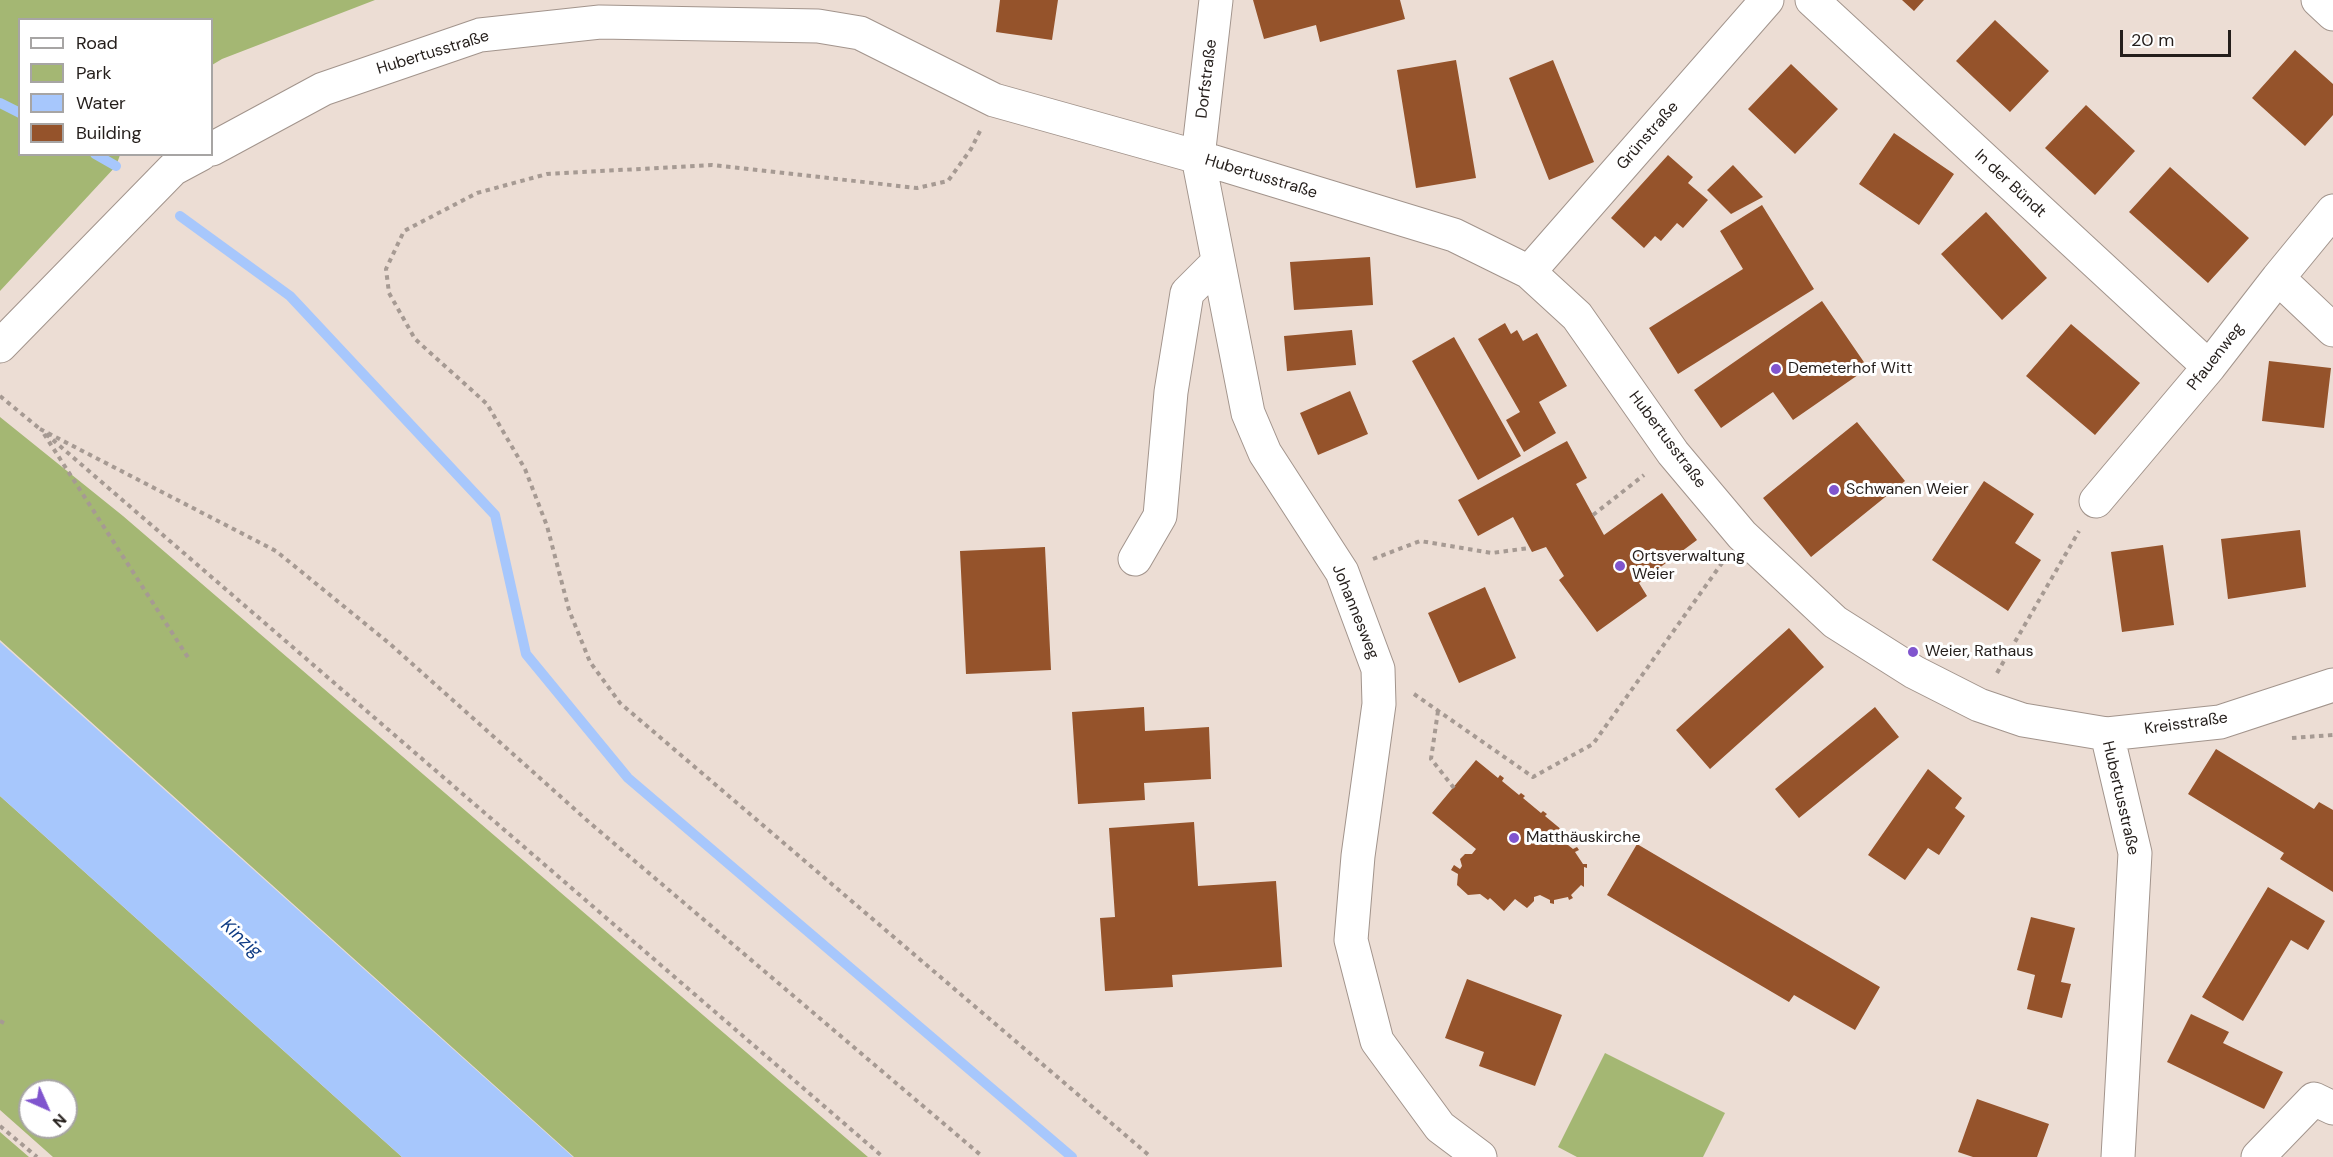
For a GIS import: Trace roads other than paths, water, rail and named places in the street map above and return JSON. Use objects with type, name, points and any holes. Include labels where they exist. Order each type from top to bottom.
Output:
[{"type":"street","name":"Dorfstraße","points":[[1198,158],[1216,0]]},
{"type":"street","name":"Grünstraße","points":[[1529,272],[1767,0]]},
{"type":"street","name":"In der Bündt","points":[[1812,0],[2209,368]]},
{"type":"street","points":[[2318,0],[2333,14]]},
{"type":"street","name":"Hubertusstraße","points":[[213,148],[323,89],[480,34],[706,12],[818,13],[994,100],[1198,158],[1454,236],[1529,272],[1577,316],[1674,453],[1742,535],[1835,622],[1914,672],[1979,705],[2023,720],[2107,734],[2135,853],[2118,1157]]},
{"type":"street","points":[[0,346],[173,169],[197,156]]},
{"type":"street","name":"Johannesweg","points":[[1198,158],[1248,413],[1265,453],[1342,572],[1378,669],[1379,704],[1358,856],[1351,940],[1377,1041],[1440,1127],[1480,1157]]},
{"type":"street","name":"Pfauenweg","points":[[2096,501],[2209,368],[2333,211]]},
{"type":"street","points":[[1135,559],[1160,516],[1171,392],[1187,293],[1218,262]]},
{"type":"street","points":[[2278,278],[2333,330]]},
{"type":"street","name":"Kreisstraße","points":[[2107,734],[2220,722],[2333,685]]},
{"type":"street","points":[[2258,1157],[2314,1099],[2333,1108]]},
{"type":"water","name":"Kinzig","points":[[0,642],[573,1157],[402,1157],[0,796]]},
{"type":"waterway","points":[[0,103],[18,112]]},
{"type":"waterway","points":[[98,156],[116,166]]},
{"type":"waterway","points":[[180,216],[290,296],[495,515],[526,654],[628,778],[1072,1157]]},
{"type":"place","name":"Demeterhof Witt","points":[[1776,369]]},
{"type":"place","name":"Schwanen Weier","points":[[1834,490]]},
{"type":"place","name":"Ortsverwaltung Weier","points":[[1620,566]]},
{"type":"place","name":"Weier, Rathaus","points":[[1913,652]]},
{"type":"place","name":"Matthäuskirche","points":[[1514,838]]}]
